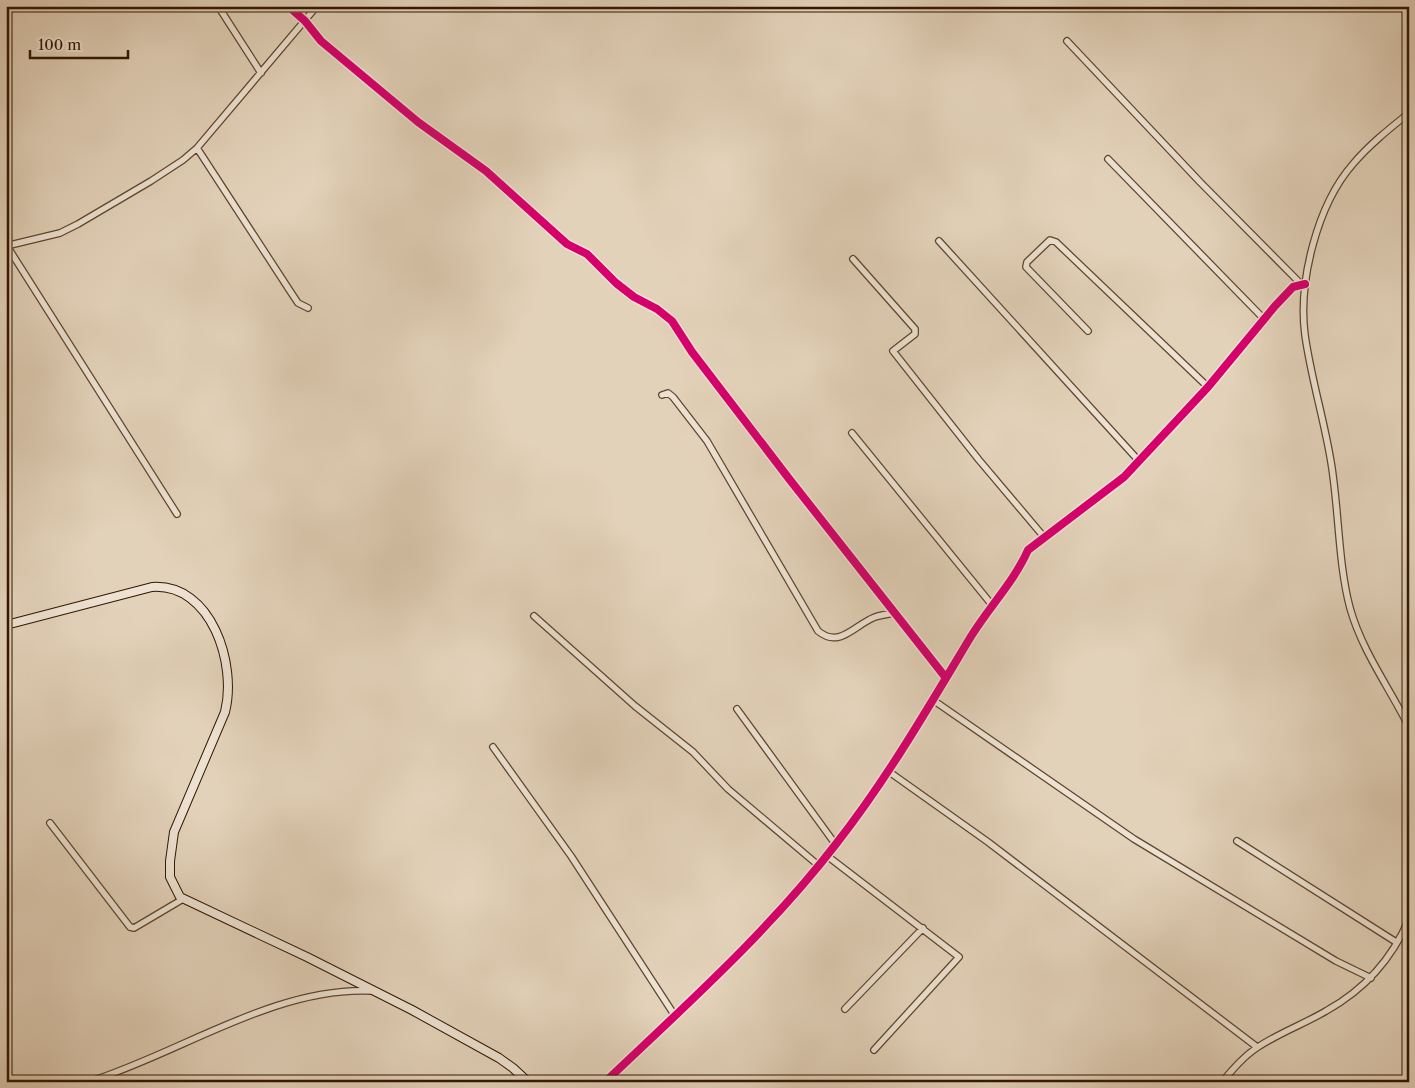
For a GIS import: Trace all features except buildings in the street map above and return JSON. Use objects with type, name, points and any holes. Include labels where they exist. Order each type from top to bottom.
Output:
[{"type":"street","points":[[218,6],[262,73]]},
{"type":"street","points":[[288,6],[305,21],[321,41],[418,122],[486,171],[567,244],[587,254],[616,283],[634,297],[657,309],[672,321],[692,352],[946,678]]},
{"type":"street","points":[[176,514],[7,246],[60,233],[183,160],[197,148],[317,6]]},
{"type":"street","points":[[1067,41],[1200,182],[1303,284]]},
{"type":"street","points":[[1409,113],[1352,164],[1337,186],[1316,237],[1303,284],[1305,334],[1331,461],[1350,609],[1366,651],[1409,727]]},
{"type":"street","points":[[197,148],[298,303],[308,308]]},
{"type":"street","points":[[1108,159],[1264,319]]},
{"type":"street","points":[[1088,331],[1026,267],[1027,262],[1050,240],[1056,242],[1208,387]]},
{"type":"street","points":[[939,241],[1139,461]]},
{"type":"street","points":[[853,259],[915,329],[915,334],[893,351],[979,460],[1044,537]]},
{"type":"street","points":[[605,1082],[675,1016],[783,906],[836,845],[888,771],[992,605],[1022,564],[1028,550],[1118,482],[1208,387],[1289,291],[1303,284]]},
{"type":"street","points":[[662,395],[668,393],[673,397],[707,441],[818,631],[826,638],[836,638],[874,617],[895,613]]},
{"type":"street","points":[[852,433],[992,605]]},
{"type":"street","points":[[6,625],[158,586],[173,588],[189,596],[207,616],[216,632],[227,664],[228,693],[225,712],[179,819],[172,840],[170,877],[183,899],[377,991],[499,1058],[528,1082]]},
{"type":"street","points":[[534,616],[635,706],[693,752],[728,789],[818,865]]},
{"type":"street","points":[[933,700],[1134,839],[1336,961],[1371,978]]},
{"type":"street","points":[[737,709],[836,845]]},
{"type":"street","points":[[493,747],[571,856],[675,1016]]},
{"type":"street","points":[[888,771],[988,842],[1257,1047]]},
{"type":"street","points":[[50,822],[130,926],[134,928],[183,899]]},
{"type":"street","points":[[1237,841],[1396,942]]},
{"type":"street","points":[[826,856],[959,957],[874,1050]]},
{"type":"street","points":[[1222,1082],[1239,1062],[1257,1047],[1326,1011],[1348,997],[1371,978],[1387,960],[1409,919]]},
{"type":"street","points":[[845,1010],[922,928]]},
{"type":"street","points":[[88,1082],[116,1073],[235,1022],[308,997],[339,990],[377,991]]},
{"type":"cycle path","points":[[288,6],[305,21],[321,41],[418,122],[486,171],[567,244],[587,254],[616,283],[634,297],[657,309],[672,321],[692,352],[790,480],[946,678]]},
{"type":"cycle path","points":[[605,1082],[755,937],[836,844],[890,769],[970,638],[1016,573],[1028,550],[1124,477],[1208,387],[1275,306],[1293,287],[1305,284]]}]
